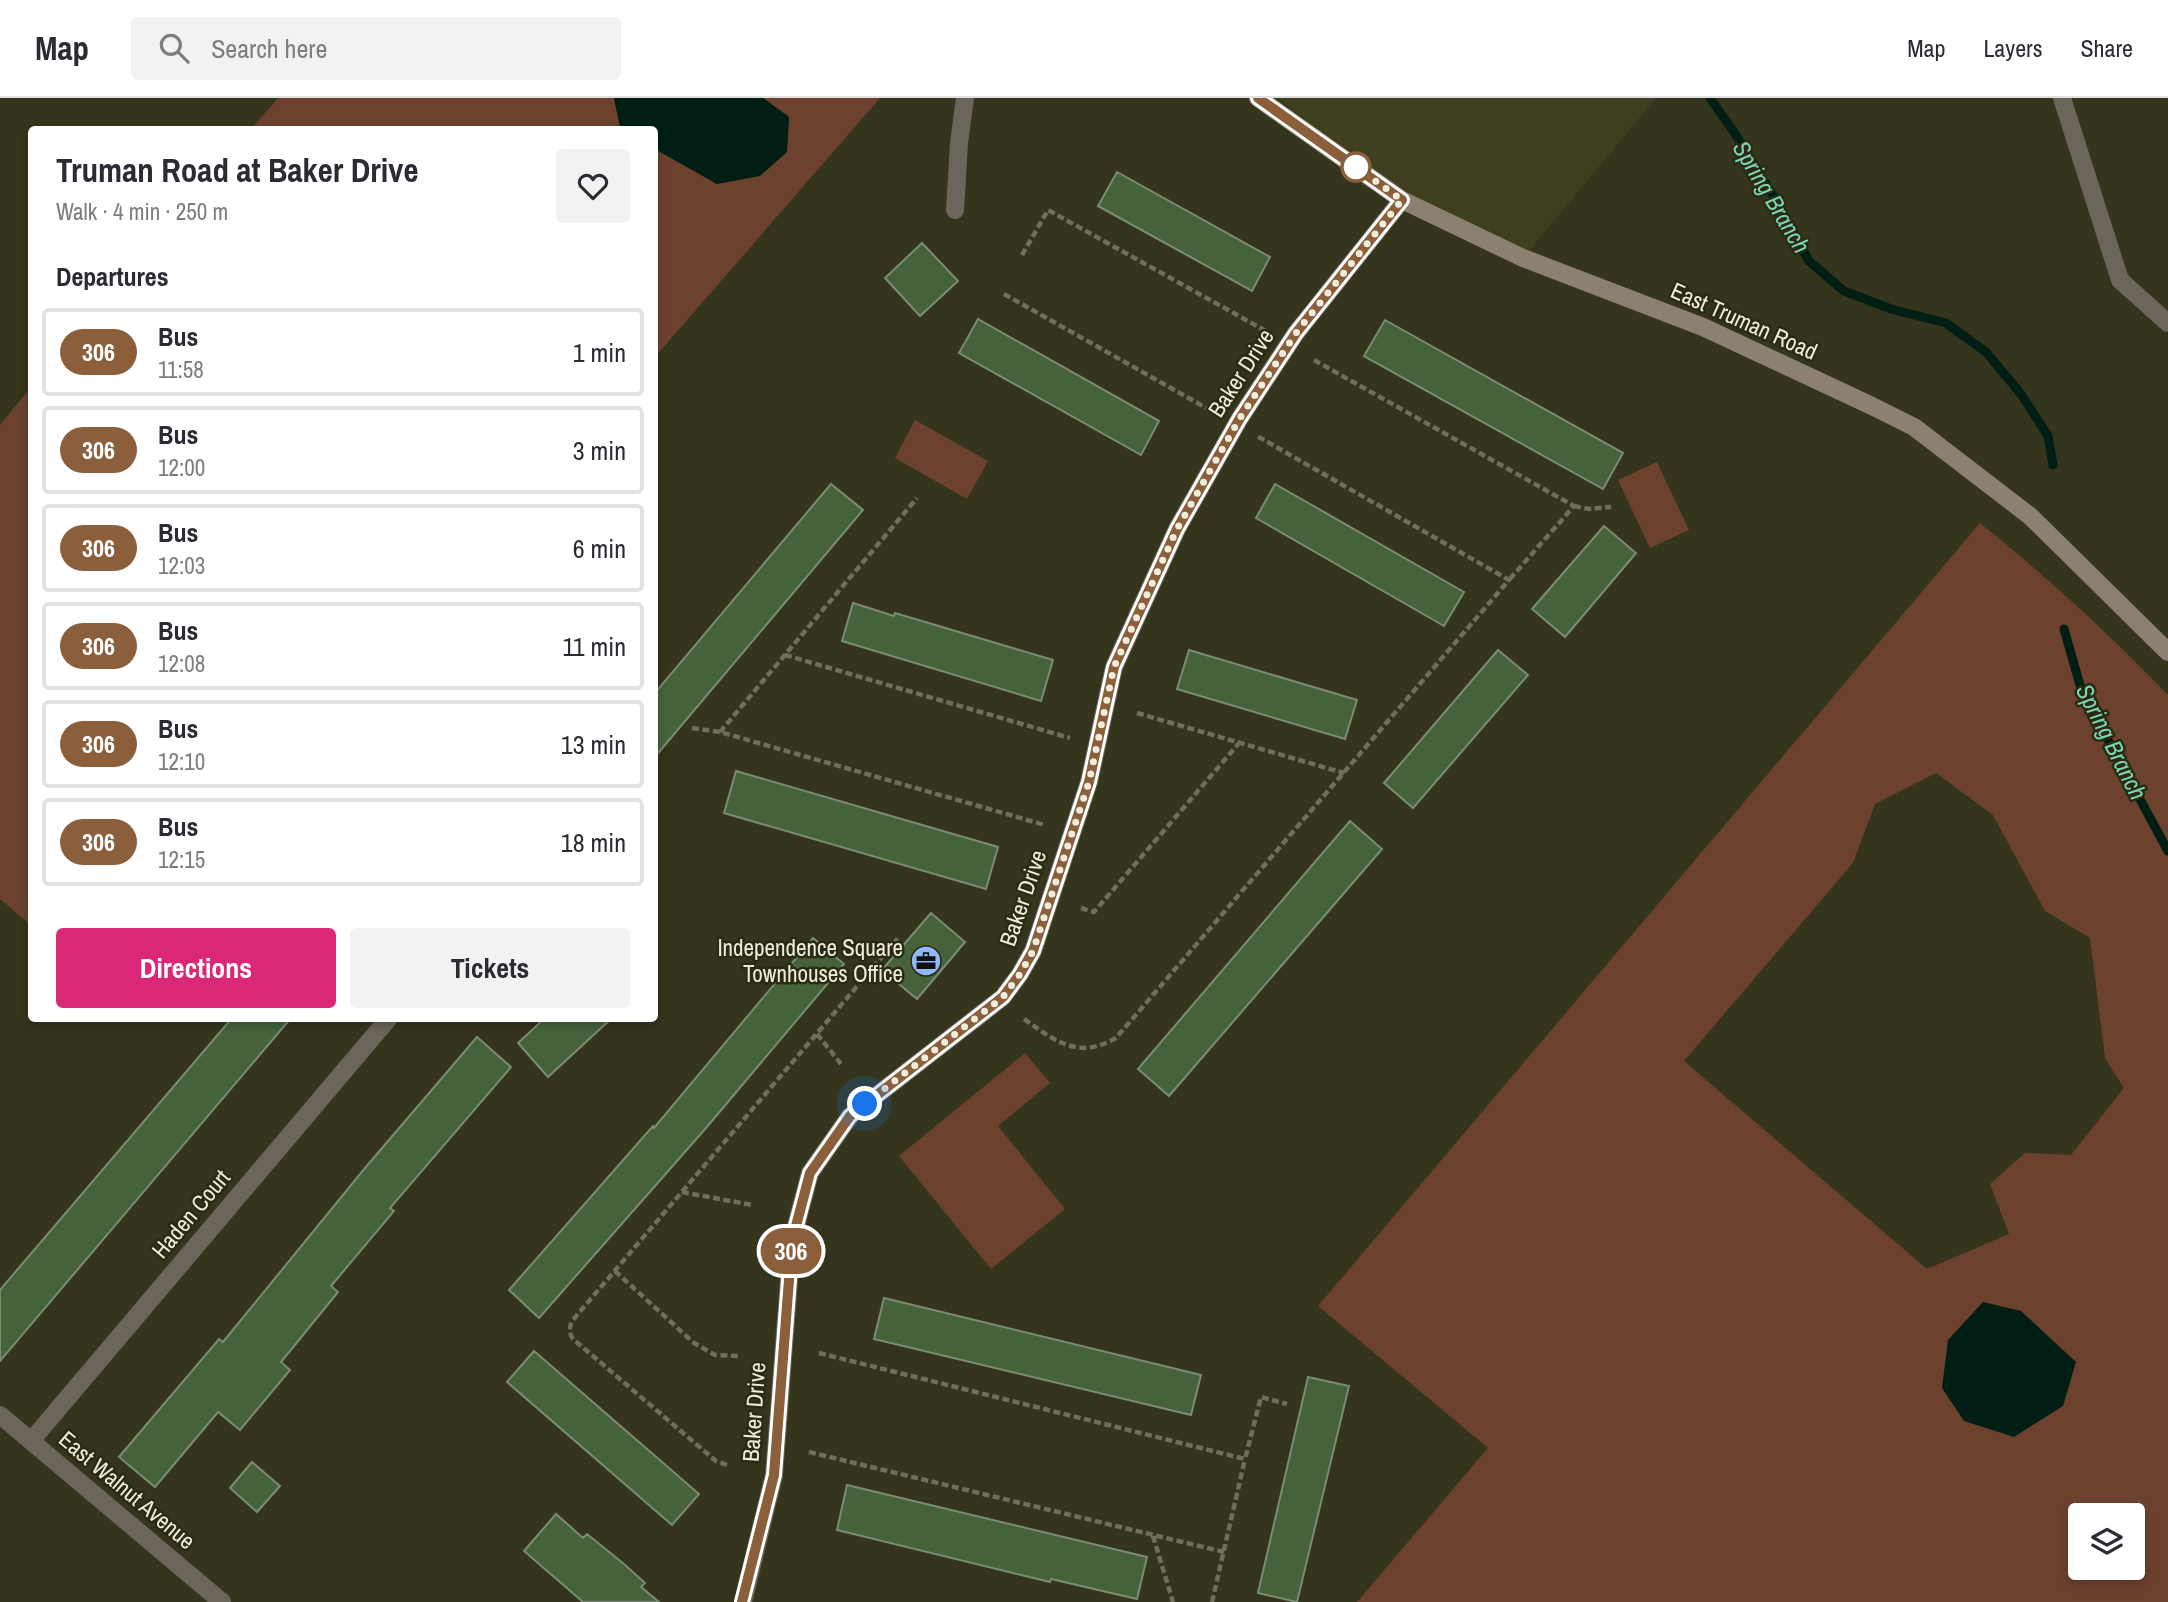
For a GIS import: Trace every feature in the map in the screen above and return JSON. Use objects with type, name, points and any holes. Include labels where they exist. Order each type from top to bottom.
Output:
[{"type":"main road","name":"East Truman Road","points":[[1258,98],[1402,200],[1524,258],[1703,327],[1914,427],[2030,516],[2168,652]]},
{"type":"street","points":[[955,210],[965,98]]},
{"type":"street","points":[[2062,98],[2120,280],[2168,323]]},
{"type":"street","name":"Baker Drive","points":[[743,1602],[774,1475],[792,1241],[810,1173],[850,1116],[1003,997],[1020,974],[1033,951],[1089,782],[1114,667],[1177,529],[1240,418],[1296,333],[1402,200]]},
{"type":"street","name":"Haden Court","points":[[31,1441],[386,1022]]},
{"type":"street","name":"East Walnut Avenue","points":[[0,1415],[222,1602]]},
{"type":"path","points":[[1022,255],[1048,210],[1266,331]]},
{"type":"path","points":[[1004,294],[1221,416]]},
{"type":"path","points":[[1314,360],[1574,506],[1589,509],[1611,507]]},
{"type":"path","points":[[1253,434],[1509,580]]},
{"type":"path","points":[[720,732],[917,498]]},
{"type":"path","points":[[1024,1019],[1066,1046],[1090,1049],[1116,1038],[1574,506]]},
{"type":"path","points":[[785,655],[1070,738]]},
{"type":"path","points":[[1137,713],[1344,773]]},
{"type":"path","points":[[692,728],[720,732],[1045,825]]},
{"type":"path","points":[[1081,908],[1094,912],[1240,742]]},
{"type":"path","points":[[727,1465],[716,1461],[570,1335],[569,1327],[900,937]]},
{"type":"path","points":[[817,1034],[841,1064]]},
{"type":"path","points":[[682,1192],[752,1205]]},
{"type":"path","points":[[615,1271],[694,1343],[715,1355],[739,1356]]},
{"type":"path","points":[[819,1353],[1245,1459]]},
{"type":"path","points":[[1212,1602],[1261,1397],[1287,1404]]},
{"type":"path","points":[[809,1452],[1224,1552]]},
{"type":"path","points":[[1153,1535],[1173,1602]]},
{"type":"shaded area","points":[[278,98],[614,98],[620,126],[254,126]]},
{"type":"shaded area","points":[[614,98],[763,98],[789,117],[787,152],[760,176],[717,184],[658,151],[658,126],[620,126]]},
{"type":"shaded area","points":[[763,98],[880,98],[658,354],[658,151],[717,184],[787,152],[789,117]]},
{"type":"shaded area","points":[[1278,98],[1656,98],[1523,258],[1402,200]]},
{"type":"shaded area","points":[[28,391],[28,922],[0,899],[0,425]]},
{"type":"shaded area","points":[[915,420],[988,461],[967,499],[895,458]]},
{"type":"shaded area","points":[[1657,462],[1689,530],[1650,548],[1618,480]]},
{"type":"shaded area","points":[[1980,523],[2077,606],[2168,695],[2168,1602],[1357,1602],[1488,1448],[1318,1306]],"holes":[[[1936,773],[1993,815],[2045,911],[2090,938],[2105,1058],[2124,1088],[2071,1155],[2025,1153],[1990,1184],[2009,1234],[1927,1269],[1684,1061],[1853,863],[1875,804]]]},
{"type":"shaded area","points":[[1025,1053],[1050,1083],[998,1126],[1065,1209],[991,1269],[899,1156]]},
{"type":"shaded area","points":[[1983,1302],[2021,1311],[2076,1362],[2063,1406],[2014,1437],[1964,1421],[1942,1388],[1948,1340]]},
{"type":"building","points":[[1117,172],[1270,257],[1252,291],[1098,206]]},
{"type":"building","points":[[922,243],[958,281],[920,316],[885,278]]},
{"type":"building","points":[[978,319],[1159,421],[1141,455],[959,353]]},
{"type":"building","points":[[1385,320],[1623,453],[1603,489],[1364,356]]},
{"type":"building","points":[[831,484],[863,510],[658,753],[658,689]]},
{"type":"building","points":[[1275,484],[1464,592],[1444,626],[1256,518]]},
{"type":"building","points":[[1604,526],[1636,553],[1565,637],[1532,609]]},
{"type":"building","points":[[853,603],[1053,660],[1041,701],[842,641]]},
{"type":"building","points":[[1189,650],[1357,700],[1345,739],[1177,689]]},
{"type":"building","points":[[1498,650],[1528,675],[1413,808],[1384,783]]},
{"type":"building","points":[[736,771],[998,847],[986,889],[724,813]]},
{"type":"building","points":[[1350,821],[1382,849],[1169,1096],[1138,1069]]},
{"type":"building","points":[[931,913],[965,942],[917,999],[882,970]]},
{"type":"building","points":[[813,938],[844,964],[706,1128],[539,1318],[509,1290],[653,1126],[654,1128]]},
{"type":"building","points":[[229,1022],[288,1022],[0,1361],[0,1290]]},
{"type":"building","points":[[541,1022],[608,1022],[548,1077],[518,1043]]},
{"type":"building","points":[[477,1037],[511,1067],[390,1208],[394,1211],[331,1286],[338,1292],[281,1362],[290,1370],[240,1430],[218,1412],[155,1487],[119,1457],[219,1339],[223,1342],[365,1168]]},
{"type":"building","points":[[884,1298],[1201,1375],[1191,1415],[874,1339]]},
{"type":"building","points":[[534,1351],[699,1494],[672,1525],[507,1382]]},
{"type":"building","points":[[1308,1377],[1349,1386],[1297,1602],[1258,1593]]},
{"type":"building","points":[[252,1462],[280,1486],[257,1512],[230,1488]]},
{"type":"building","points":[[847,1485],[1147,1557],[1137,1599],[1051,1579],[1050,1582],[837,1530]]},
{"type":"building","points":[[556,1514],[583,1538],[587,1534],[624,1564],[645,1583],[641,1587],[659,1602],[583,1602],[524,1551]]},
{"type":"waterway","name":"Spring Branch","points":[[1710,98],[1776,200],[1809,261],[1844,291],[1891,309],[1946,323],[1986,352],[2021,394],[2048,436],[2053,465]]},
{"type":"waterway","name":"Spring Branch","points":[[2064,629],[2082,692],[2168,851]]},
{"type":"bus line","name":"306","points":[[742,1602],[774,1475],[792,1241],[810,1173],[850,1116],[1003,997],[1020,974],[1033,951],[1089,782],[1114,667],[1177,529],[1240,418],[1296,333],[1402,200],[1258,98]]},
{"type":"place","name":"Independence Square Townhouses Office","points":[[926,961]]},
{"type":"route","points":[[865,1104],[1003,997],[1033,951],[1089,782],[1114,667],[1177,529],[1240,418],[1296,333],[1402,200],[1356,167]]}]
